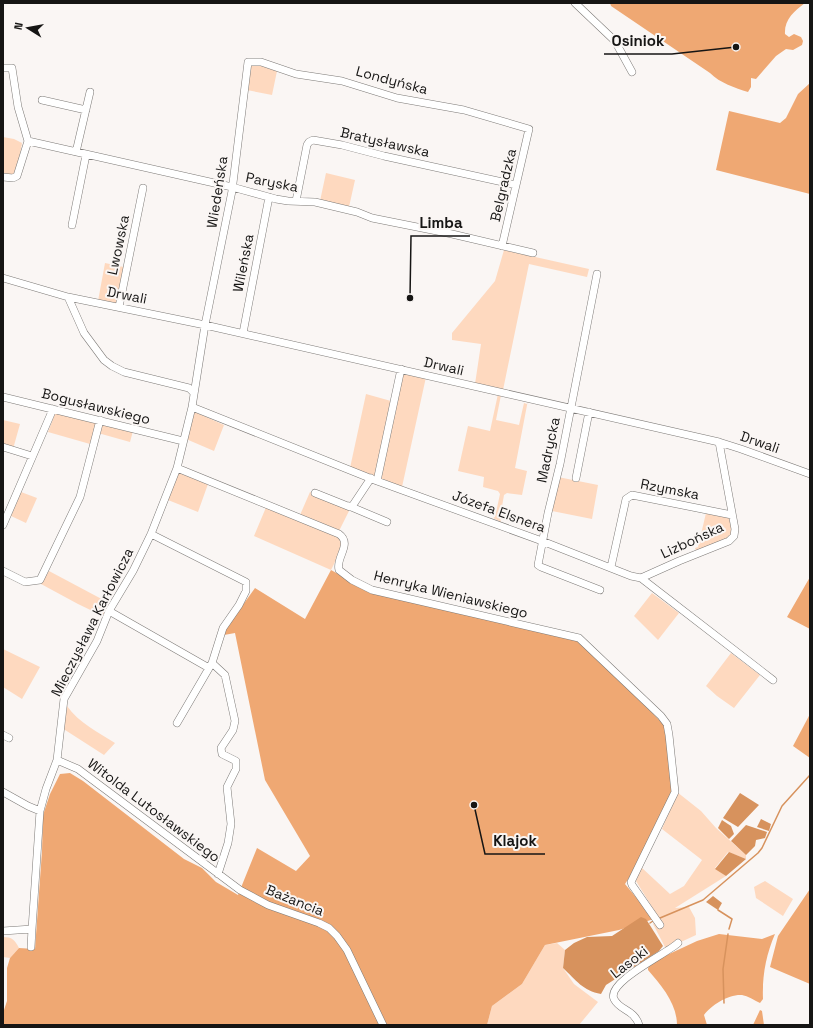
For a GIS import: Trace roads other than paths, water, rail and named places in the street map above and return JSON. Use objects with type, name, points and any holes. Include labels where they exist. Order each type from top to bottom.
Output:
[{"type":"street","points":[[575,3],[615,41],[632,72]]},
{"type":"street","name":"Londyńska","points":[[248,62],[261,62],[296,74],[342,81],[397,98],[464,110],[529,129]]},
{"type":"street","name":"Wiedeńska","points":[[194,393],[205,325],[232,188],[248,62]]},
{"type":"street","points":[[3,68],[12,68],[18,107],[28,141],[17,176],[13,178],[3,177]]},
{"type":"street","points":[[76,152],[90,92]]},
{"type":"street","points":[[42,100],[86,110]]},
{"type":"street","name":"Belgradzka","points":[[502,246],[529,129]]},
{"type":"street","name":"Bratysławska","points":[[296,201],[307,145],[313,140],[342,145],[384,156],[516,185]]},
{"type":"street","name":"Paryska","points":[[28,141],[285,201],[314,202],[357,212],[372,218],[452,234],[533,253]]},
{"type":"street","points":[[72,225],[86,155]]},
{"type":"street","name":"Lwowska","points":[[119,307],[143,188]]},
{"type":"street","name":"Wileńska","points":[[243,333],[269,197]]},
{"type":"street","name":"Madrycka","points":[[597,274],[560,464],[538,562],[539,566],[600,590]]},
{"type":"street","points":[[3,278],[68,297],[84,333],[104,360],[112,366],[124,372],[189,388],[194,393],[178,468]]},
{"type":"street","name":"Drwali","points":[[68,297],[243,333],[719,442],[810,474]]},
{"type":"street","points":[[349,506],[354,505],[374,480],[401,369]]},
{"type":"street","name":"Bogusławskiego","points":[[3,397],[183,441]]},
{"type":"street","name":"Józefa Elsnera","points":[[192,407],[374,480],[542,541],[631,576],[641,578],[773,680]]},
{"type":"street","points":[[3,525],[53,409]]},
{"type":"street","points":[[576,478],[589,412]]},
{"type":"street","points":[[3,571],[25,582],[40,580],[80,496],[100,420]]},
{"type":"street","name":"Lizbońska","points":[[641,578],[731,540],[735,532],[719,442]]},
{"type":"street","points":[[3,447],[32,456]]},
{"type":"street","name":"Mieczysława Karłowicza","points":[[31,947],[40,810],[57,760],[64,699],[96,641],[109,611],[133,571],[151,534],[178,468]]},
{"type":"street","name":"Henryka Wieniawskiego","points":[[178,468],[343,536],[345,545],[338,564],[339,570],[352,580],[372,590],[579,638],[596,653],[662,716],[667,724],[672,753],[675,792],[631,882],[660,925]]},
{"type":"street","points":[[315,493],[387,522]]},
{"type":"street","name":"Rzymska","points":[[611,567],[626,499],[632,495],[732,515]]},
{"type":"street","points":[[151,534],[246,582],[246,591],[223,628],[210,665],[177,723]]},
{"type":"street","points":[[109,611],[210,665]]},
{"type":"street","name":"Witolda Lutosławskiego","points":[[57,760],[84,773],[218,874],[228,843],[232,824],[227,787],[236,769],[236,761],[222,754],[222,748],[234,730],[235,721],[225,675],[210,665]]},
{"type":"street","points":[[3,792],[28,806],[40,810]]},
{"type":"street","name":"Bażancia","points":[[218,874],[240,890],[268,905],[329,928],[347,950],[383,1025]]},
{"type":"street","points":[[3,931],[32,929]]},
{"type":"street","name":"Lasoki","points":[[639,1025],[634,1015],[617,1003],[614,997],[614,991],[631,975],[678,943]]},
{"type":"waterway","points":[[660,918],[703,900],[758,853],[762,848],[782,806],[810,775]]},
{"type":"waterway","points":[[718,910],[732,919],[729,929]]},
{"type":"waterway","points":[[724,1003],[723,969],[728,934]]},
{"type":"place","name":"Osiniok","points":[[736,47]]},
{"type":"place","name":"Limba","points":[[410,298]]},
{"type":"place","name":"Klajok","points":[[474,805]]}]
